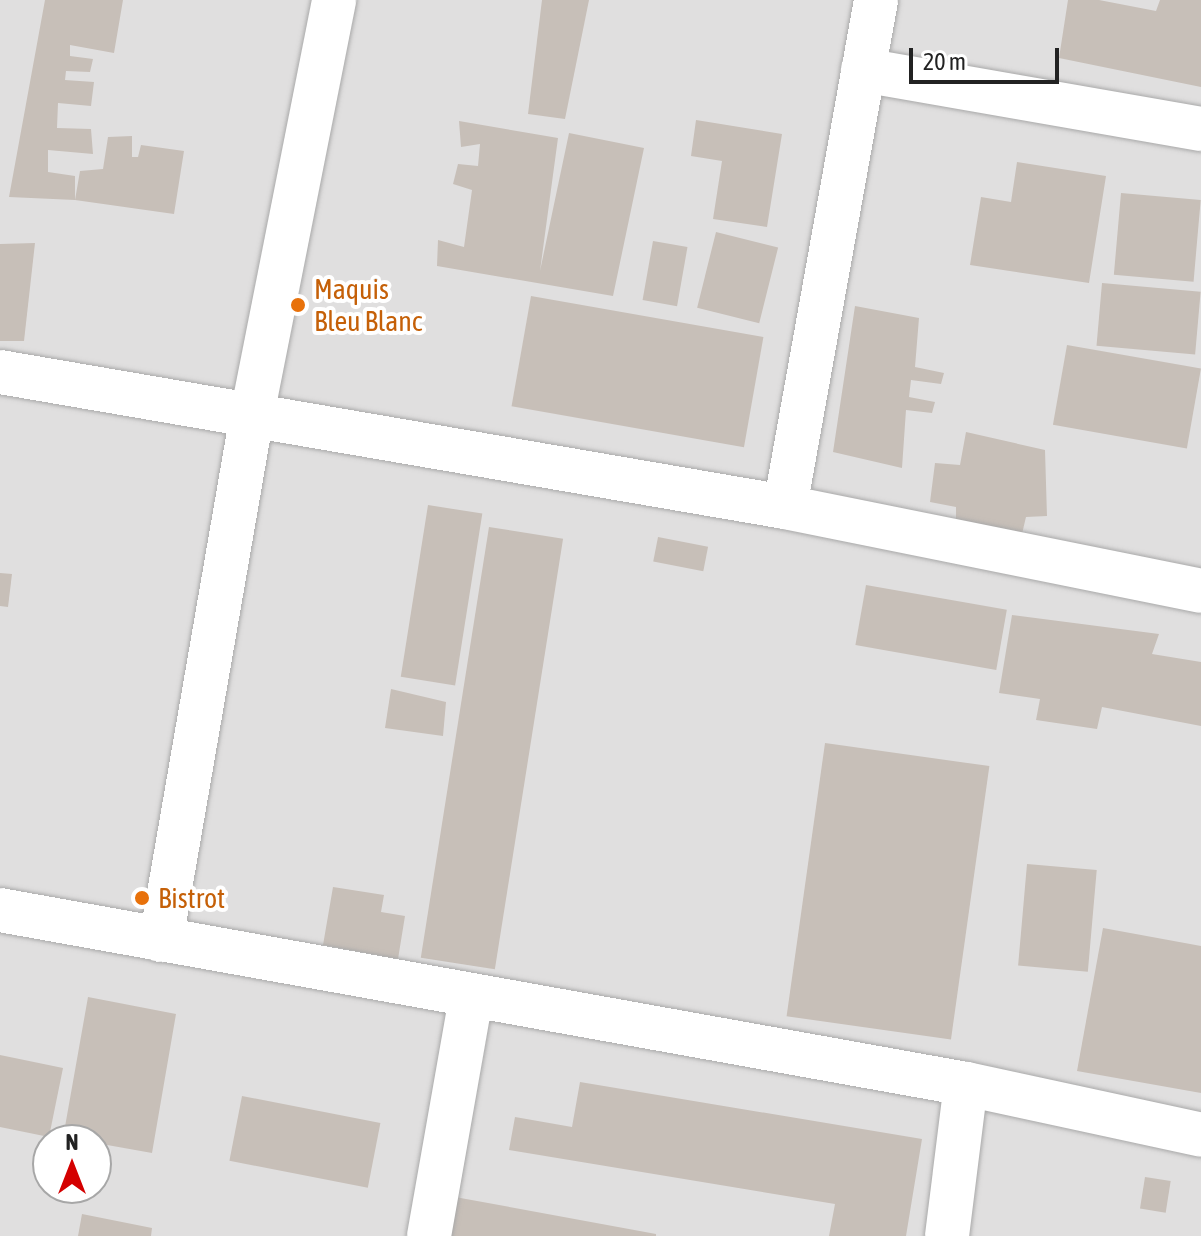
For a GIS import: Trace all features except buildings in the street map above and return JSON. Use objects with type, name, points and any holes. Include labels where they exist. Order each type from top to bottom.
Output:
[{"type":"street","points":[[161,940],[252,415],[334,0]]},
{"type":"street","points":[[785,507],[876,0]]},
{"type":"street","points":[[863,70],[1201,129]]},
{"type":"street","points":[[0,372],[785,507],[1201,591]]},
{"type":"street","points":[[0,910],[966,1084],[1201,1135]]},
{"type":"street","points":[[429,1236],[471,997]]},
{"type":"street","points":[[947,1236],[966,1084]]},
{"type":"shaded area","points":[[0,0],[1201,0],[1201,1236],[0,1236]]},
{"type":"place","name":"Maquis Bleu Blanc","points":[[298,305]]},
{"type":"place","name":"Bistrot","points":[[142,898]]}]
